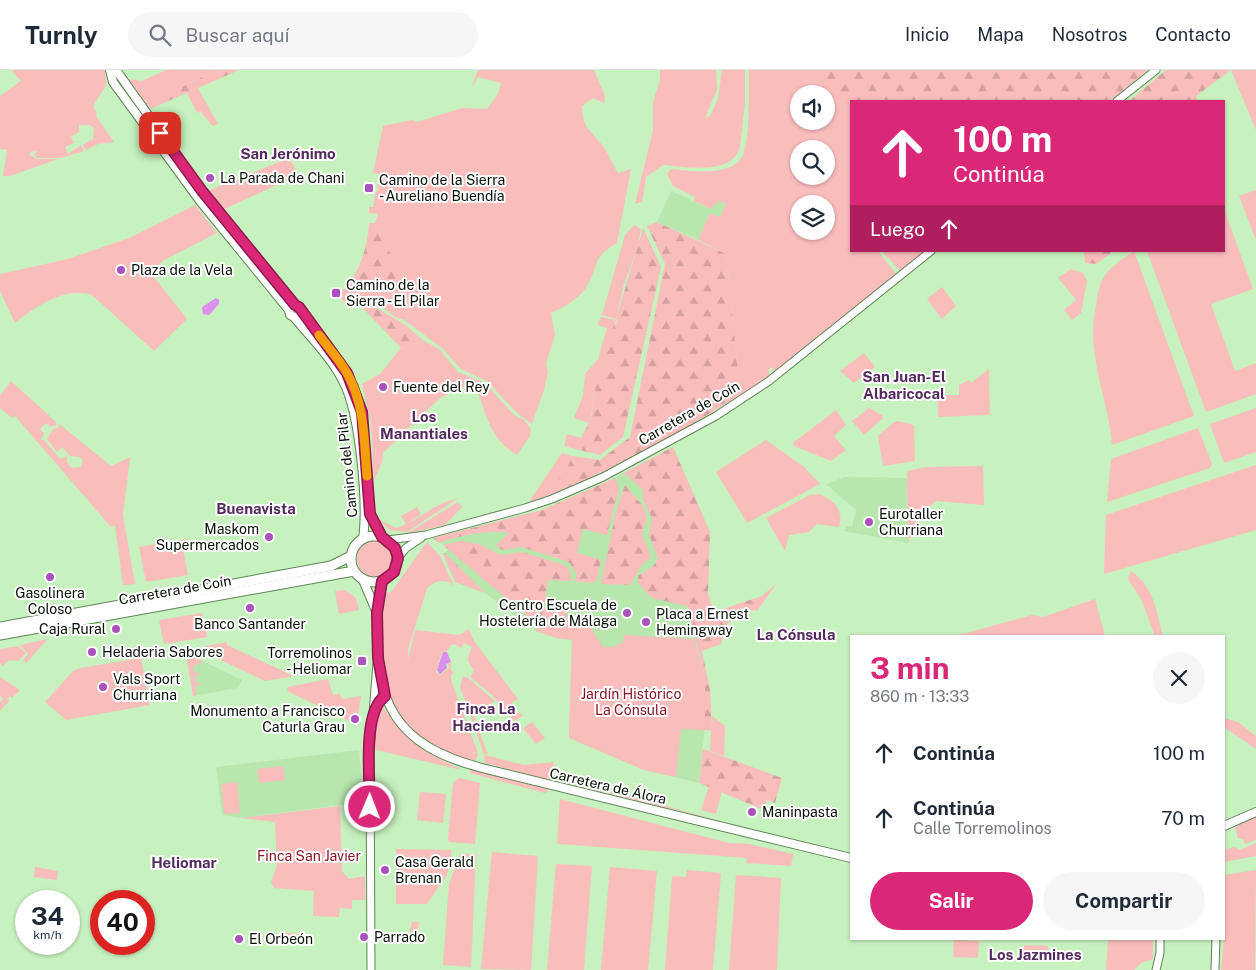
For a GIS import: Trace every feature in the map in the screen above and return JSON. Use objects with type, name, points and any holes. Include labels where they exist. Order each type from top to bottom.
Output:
[{"type":"main road","points":[[110,70],[113,82],[200,201],[292,308]]},
{"type":"main road","points":[[116,70],[202,191],[292,308]]},
{"type":"main road","points":[[299,307],[301,312],[299,316],[294,317],[290,315],[292,308],[299,307]]},
{"type":"main road","name":"Camino del Pilar","points":[[301,312],[340,362],[356,393],[362,412],[370,514],[385,539]]},
{"type":"main road","name":"Camino del Pilar","points":[[294,317],[335,367],[351,397],[358,441],[365,524],[363,539]]},
{"type":"main road","points":[[363,580],[382,581],[394,572],[398,558],[395,548],[385,539],[376,536],[363,539],[355,546],[351,556],[354,571],[363,580],[377,613]]},
{"type":"main road","points":[[0,627],[332,566],[351,556]]},
{"type":"main road","name":"Carretera de Coín","points":[[0,635],[354,571]]},
{"type":"main road","points":[[377,613],[382,581]]},
{"type":"main road","name":"Carretera de Álora","points":[[377,613],[378,658],[385,696],[398,720],[410,734],[432,750],[457,762],[850,858]]},
{"type":"main road","points":[[1225,826],[1256,812]]},
{"type":"street","points":[[1118,100],[1156,70]]},
{"type":"street","name":"Carretera de Coín","points":[[385,539],[426,535],[552,500],[603,477],[688,432],[769,381],[930,252]]},
{"type":"street","name":"Carretera de Coín","points":[[398,558],[406,548],[426,535]]},
{"type":"street","points":[[370,970],[370,751],[378,658]]},
{"type":"street","points":[[372,717],[378,701],[385,696]]},
{"type":"street","points":[[1156,970],[1160,940]]},
{"type":"street","points":[[1215,970],[1216,940]]},
{"type":"shaded area","points":[[671,191],[711,209],[719,201],[726,204],[720,217],[710,213],[698,240],[657,222]]},
{"type":"shaded area","points":[[216,298],[219,300],[219,304],[209,315],[203,314],[202,307]]},
{"type":"shaded area","points":[[673,447],[710,532],[709,551],[687,606],[705,677],[707,708],[699,783],[644,770],[569,738],[572,640],[556,638],[536,631],[485,593],[455,582],[443,554],[449,549],[433,538],[542,510],[615,478]]},
{"type":"shaded area","points":[[845,477],[907,478],[908,543],[844,531],[847,526],[852,527],[856,510],[826,484]]},
{"type":"shaded area","points":[[443,652],[447,652],[451,662],[446,664],[447,668],[440,674],[437,670]]},
{"type":"shaded area","points":[[186,653],[242,680],[237,688],[193,696]]},
{"type":"shaded area","points":[[359,750],[364,802],[241,818],[222,815],[216,767]]},
{"type":"green space","points":[[105,70],[106,86],[93,106],[97,114],[96,116],[114,142],[98,144],[86,150],[83,145],[93,139],[94,128],[90,125],[79,125],[79,132],[71,136],[73,142],[78,141],[65,147],[68,154],[81,145],[84,151],[61,158],[37,158],[34,155],[37,151],[30,152],[30,155],[37,159],[58,159],[10,176],[3,176],[7,150],[0,149],[0,96],[21,81],[12,71]]},
{"type":"green space","points":[[166,70],[218,70],[146,103],[128,79],[142,81]]},
{"type":"green space","points":[[218,70],[239,70],[150,109],[146,103]]},
{"type":"green space","points":[[478,70],[594,70],[605,96],[604,103],[593,98],[582,106],[584,120],[589,130],[605,149],[618,173],[631,169],[617,243],[600,257],[588,284],[581,294],[567,305],[551,313],[555,335],[546,363],[548,371],[545,387],[532,424],[516,412],[487,381],[461,369],[442,348],[404,320],[395,317],[381,306],[401,284],[379,230],[369,226],[369,223],[375,223],[378,214],[369,213],[369,207],[373,207],[376,191],[379,190],[377,184],[379,184],[380,179],[378,179],[379,174],[373,173],[383,126],[412,120],[417,122],[462,108],[487,109],[498,94],[501,83],[478,77],[471,89]]},
{"type":"green space","points":[[660,70],[716,70],[717,89],[705,118],[710,116],[718,99],[722,70],[745,70],[745,104],[740,146],[736,156],[729,162],[719,166],[695,168],[663,165],[646,177],[642,202],[635,204],[653,130],[653,102],[660,80]]},
{"type":"green space","points":[[749,70],[810,70],[829,85],[790,85],[790,130],[835,130],[835,90],[850,102],[850,252],[879,252],[896,274],[774,372],[772,367],[768,370],[770,375],[744,393],[744,388],[740,391],[726,254],[698,240],[710,213],[720,217],[726,204],[719,201],[711,209],[694,201],[695,197],[673,186],[667,174],[671,169],[716,171],[733,166],[743,154],[748,132]]},
{"type":"green space","points":[[810,70],[1148,70],[1111,100],[850,100],[850,102],[835,90],[835,85],[829,85]]},
{"type":"green space","points":[[1166,70],[1231,70],[1196,96],[1198,100],[1130,100]]},
{"type":"green space","points":[[1231,70],[1256,70],[1256,130]]},
{"type":"green space","points":[[198,88],[218,124],[213,126],[200,111],[197,113],[187,93]]},
{"type":"green space","points":[[289,158],[299,175],[224,209],[208,191]]},
{"type":"green space","points":[[1256,190],[1256,240],[1239,196]]},
{"type":"green space","points":[[195,205],[217,233],[164,260],[150,272],[187,319],[154,351],[92,295],[72,293],[61,296],[41,305],[15,323],[0,291],[0,274],[68,259],[129,238]]},
{"type":"green space","points":[[1225,212],[1253,289],[1211,304],[1235,371],[1256,363],[1256,394],[1206,412],[1147,252],[1225,252]]},
{"type":"green space","points":[[657,222],[726,254],[740,390],[745,388],[744,393],[627,460],[553,494],[550,489],[567,469],[572,456],[600,460],[630,437],[665,264],[647,226]]},
{"type":"green space","points":[[634,225],[641,229],[637,249],[624,284],[616,319],[602,315],[625,235]]},
{"type":"green space","points":[[369,226],[379,230],[400,274],[401,284],[381,306],[345,288],[351,281],[362,259]]},
{"type":"green space","points":[[643,228],[661,267],[623,437],[600,455],[575,449],[591,419],[596,382],[614,325],[617,323],[616,319]]},
{"type":"green space","points":[[883,252],[924,252],[900,271]]},
{"type":"green space","points":[[1084,252],[1113,252],[1096,264],[1085,263]]},
{"type":"green space","points":[[1134,252],[1194,416],[1112,445],[1093,339],[1094,320],[1100,287],[1105,275]]},
{"type":"green space","points":[[1071,269],[1083,273],[1087,281],[1081,313],[1072,320],[1064,310],[1076,300],[1058,278]]},
{"type":"green space","points":[[942,287],[956,306],[942,319],[927,299]]},
{"type":"green space","points":[[344,289],[353,292],[359,298],[404,324],[424,341],[401,348],[356,301],[352,303],[350,310],[338,294]]},
{"type":"green space","points":[[601,317],[616,320],[596,382],[590,423],[574,418],[583,396],[585,374],[598,359],[607,328],[598,325]]},
{"type":"green space","points":[[424,341],[439,349],[458,372],[485,383],[514,415],[524,420],[531,429],[530,436],[517,455],[507,448],[493,432],[473,383],[440,398],[383,453],[382,462],[374,480],[371,422],[362,384],[380,374],[401,348]]},
{"type":"green space","points":[[864,353],[875,367],[854,383],[840,371]]},
{"type":"green space","points":[[989,369],[990,415],[938,417],[938,395],[959,395],[959,385],[969,380],[971,383]]},
{"type":"green space","points":[[11,381],[56,422],[56,427],[54,425],[51,427],[46,423],[40,429],[44,434],[41,440],[44,440],[60,459],[67,456],[67,462],[71,468],[81,467],[83,461],[80,457],[70,456],[62,447],[57,452],[47,439],[54,428],[56,429],[59,426],[58,423],[111,466],[130,457],[123,515],[135,584],[123,585],[115,525],[111,527],[15,416],[12,418],[0,408],[0,396]]},
{"type":"green space","points":[[869,408],[882,415],[883,418],[864,435],[852,421]]},
{"type":"green space","points":[[1256,408],[1256,452],[1224,463],[1210,424]]},
{"type":"green space","points":[[836,410],[846,425],[834,436],[846,450],[831,461],[794,446],[793,443]]},
{"type":"green space","points":[[898,421],[914,425],[915,461],[883,466],[878,436],[894,422]]},
{"type":"green space","points":[[1198,428],[1212,464],[1210,468],[1107,502],[1111,459]]},
{"type":"green space","points":[[567,434],[581,438],[575,449],[564,446]]},
{"type":"green space","points":[[766,440],[804,467],[820,484],[747,523],[716,472]]},
{"type":"green space","points":[[673,447],[710,532],[708,594],[714,612],[762,596],[777,583],[757,611],[742,608],[728,623],[721,644],[702,651],[710,689],[712,731],[705,730],[705,677],[687,606],[652,598],[638,583],[638,576],[653,566],[658,559],[649,535],[652,518],[643,500],[643,490],[624,473]]},
{"type":"green space","points":[[562,453],[572,456],[567,469],[550,489],[553,494],[530,500]]},
{"type":"green space","points":[[1256,465],[1256,530],[1104,574],[1106,515]]},
{"type":"green space","points":[[983,466],[984,505],[936,501],[917,517],[908,543],[907,471],[927,467]]},
{"type":"green space","points":[[615,478],[619,488],[607,535],[583,529],[577,553],[601,560],[597,580],[593,583],[574,581],[577,574],[570,563],[563,560],[521,547],[502,550],[496,545],[509,533],[474,534],[439,543],[433,538],[542,510]]},
{"type":"green space","points":[[625,485],[643,506],[647,517],[642,534],[651,557],[641,566],[630,585],[601,584],[616,511]]},
{"type":"green space","points":[[819,494],[829,499],[836,506],[840,516],[839,527],[817,524],[809,532],[789,535],[785,551],[766,518],[810,495]]},
{"type":"green space","points":[[457,499],[407,532],[390,530],[378,519],[396,528],[441,504]]},
{"type":"green space","points":[[458,502],[462,507],[445,525],[406,534]]},
{"type":"green space","points":[[417,507],[421,514],[406,524],[401,516]]},
{"type":"green space","points":[[188,539],[189,543],[182,545],[188,575],[146,582],[139,547]]},
{"type":"green space","points":[[375,541],[382,542],[388,546],[392,552],[392,566],[388,572],[382,576],[375,577],[368,576],[362,572],[358,566],[357,559],[358,552],[362,546],[368,542]]},
{"type":"green space","points":[[461,541],[479,544],[500,555],[522,552],[564,565],[570,570],[571,581],[548,580],[544,608],[538,625],[443,545]]},
{"type":"green space","points":[[427,542],[440,556],[454,586],[451,583],[440,581],[427,589],[408,649],[408,659],[415,630],[459,635],[469,629],[474,641],[518,699],[512,702],[513,711],[516,715],[519,712],[523,716],[514,721],[491,694],[470,677],[474,670],[469,664],[468,658],[472,647],[464,643],[461,648],[454,644],[447,651],[442,652],[436,671],[440,675],[449,668],[448,664],[451,663],[451,671],[454,672],[451,680],[478,753],[468,751],[478,754],[475,762],[435,748],[417,735],[403,719],[393,700],[386,680],[382,636],[386,593],[391,592]]},
{"type":"green space","points":[[445,553],[485,593],[455,582],[443,554]]},
{"type":"green space","points":[[1131,571],[1150,593],[1163,635],[1155,635],[1141,599],[1128,579]]},
{"type":"green space","points":[[345,590],[356,598],[359,610],[339,614],[335,591]]},
{"type":"green space","points":[[1095,599],[1105,635],[960,635],[1032,615],[1043,617]]},
{"type":"green space","name":"Jardín Histórico La Cónsula","points":[[544,608],[564,608],[567,618],[573,627],[591,628],[603,647],[614,647],[623,642],[624,635],[694,639],[705,677],[705,730],[681,729],[676,777],[644,770],[569,738],[572,640],[556,638],[536,631]]},
{"type":"green space","points":[[202,613],[207,637],[164,644],[159,620]]},
{"type":"green space","points":[[48,639],[26,663],[23,660],[28,654],[20,645]]},
{"type":"green space","points":[[227,642],[227,645],[294,676],[265,681],[202,651],[202,647]]},
{"type":"green space","points":[[18,646],[26,653],[18,661],[9,660],[3,666],[0,663],[0,649]]},
{"type":"green space","points":[[186,653],[203,662],[193,666],[194,673],[199,672],[199,675],[195,676],[196,683],[200,682],[201,684],[196,685],[196,696],[193,696]]},
{"type":"green space","name":"Vals Sport Churriana","points":[[141,658],[150,705],[66,720],[45,702],[73,671],[80,668]]},
{"type":"green space","points":[[463,676],[468,678],[495,701],[473,714],[488,755],[484,754],[460,687]]},
{"type":"green space","points":[[0,677],[20,690],[12,698],[10,696],[7,699],[9,701],[0,711],[0,702],[3,699],[0,696]]},
{"type":"green space","points":[[328,679],[333,695],[340,694],[342,699],[361,696],[356,724],[287,691],[288,687]]},
{"type":"green space","points":[[381,705],[406,736],[427,752],[462,770],[376,750],[374,746],[374,727]]},
{"type":"green space","points":[[712,716],[725,726],[724,756],[710,751]]},
{"type":"green space","points":[[1225,718],[1238,722],[1256,736],[1256,749],[1225,728]]},
{"type":"green space","points":[[532,722],[545,738],[536,744],[523,728]]},
{"type":"green space","points":[[703,749],[782,778],[775,803],[767,800],[764,810],[699,783]]},
{"type":"green space","points":[[484,755],[524,765],[554,762],[551,777],[546,779],[485,763]]},
{"type":"green space","points":[[283,766],[285,780],[259,783],[257,769]]},
{"type":"green space","points":[[471,769],[547,787],[548,791],[545,793],[470,773]]},
{"type":"green space","points":[[459,778],[480,783],[475,844],[449,842],[448,839],[453,783]]},
{"type":"green space","points":[[237,782],[240,813],[224,814],[221,784]]},
{"type":"green space","points":[[561,782],[640,799],[720,821]]},
{"type":"green space","points":[[709,786],[722,791],[716,814],[701,810]]},
{"type":"green space","points":[[420,792],[446,794],[443,823],[417,820]]},
{"type":"green space","points":[[560,799],[729,843],[749,844],[793,854],[791,866],[746,863],[747,858],[559,844],[557,843]]},
{"type":"green space","name":"Finca San Javier","points":[[340,806],[342,871],[349,879],[365,876],[365,900],[352,900],[352,909],[340,908],[339,917],[313,916],[314,891],[274,888],[271,883],[277,865],[275,822],[241,818]]},
{"type":"green space","points":[[1256,816],[1256,840],[1245,844],[1243,839],[1238,838],[1235,827]]},
{"type":"green space","points":[[1256,843],[1256,856],[1225,862],[1225,850],[1234,847],[1240,850]]},
{"type":"green space","points":[[396,849],[452,850],[447,875],[427,904],[396,904]]},
{"type":"green space","points":[[492,852],[538,856],[531,970],[481,969]]},
{"type":"green space","points":[[460,854],[476,854],[471,967],[443,965],[449,884]]},
{"type":"green space","points":[[556,864],[592,866],[584,970],[547,970]]},
{"type":"green space","points":[[35,867],[58,871],[57,880],[34,877]]},
{"type":"green space","points":[[610,867],[657,871],[648,970],[601,970]]},
{"type":"green space","points":[[687,870],[721,873],[713,970],[665,970],[672,876],[686,877]]},
{"type":"green space","points":[[1256,870],[1255,970],[1221,970],[1225,940],[1225,875]]},
{"type":"green space","points":[[736,875],[781,878],[777,970],[729,970]]},
{"type":"green space","points":[[412,922],[420,922],[413,942],[404,942],[404,934],[409,934]]},
{"type":"green space","points":[[282,932],[307,935],[307,943],[281,940]]},
{"type":"green space","points":[[954,940],[979,941],[978,958],[953,957]]},
{"type":"green space","points":[[1108,940],[1153,940],[1153,959],[1141,963],[1134,970],[1106,970]]},
{"type":"green space","points":[[1024,945],[1048,946],[1047,962],[1024,961]]},
{"type":"slow traffic","points":[[319,335],[347,373],[358,398],[362,412],[367,476]]},
{"type":"place","name":"La Parada de Chani","points":[[210,178]]},
{"type":"place","name":"Camino de la Sierra - Aureliano Buendía","points":[[369,188]]},
{"type":"place","name":"Plaza de la Vela","points":[[121,270]]},
{"type":"place","name":"Camino de la Sierra - El Pilar","points":[[336,293]]},
{"type":"place","name":"Fuente del Rey","points":[[383,387]]},
{"type":"place","name":"Eurotaller Churriana","points":[[869,522]]},
{"type":"place","name":"Maskom Supermercados","points":[[269,537]]},
{"type":"place","name":"Gasolinera Coloso","points":[[50,577]]},
{"type":"place","name":"Banco Santander","points":[[250,608]]},
{"type":"place","name":"Centro Escuela de Hostelería de Málaga","points":[[627,613]]},
{"type":"place","name":"Placa a Ernest Hemingway","points":[[646,622]]},
{"type":"place","name":"Caja Rural","points":[[116,629]]},
{"type":"place","name":"Heladeria Sabores","points":[[92,652]]},
{"type":"place","name":"Torremolinos - Heliomar","points":[[362,661]]},
{"type":"place","name":"Vals Sport Churriana","points":[[103,687]]},
{"type":"place","name":"Monumento a Francisco Caturla Grau","points":[[355,719]]},
{"type":"place","name":"Maninpasta","points":[[752,812]]},
{"type":"place","name":"Casa Gerald Brenan","points":[[385,870]]},
{"type":"place","name":"Parrado","points":[[364,937]]},
{"type":"place","name":"El Orbeón","points":[[239,939]]},
{"type":"district","name":"San Jerónimo","points":[[288,154]]},
{"type":"district","name":"San Juan-El Albaricocal","points":[[904,386]]},
{"type":"district","name":"Los Manantiales","points":[[424,426]]},
{"type":"district","name":"Buenavista","points":[[256,509]]},
{"type":"district","name":"La Cónsula","points":[[796,635]]},
{"type":"district","name":"Finca La Hacienda","points":[[486,718]]},
{"type":"district","name":"Heliomar","points":[[184,863]]},
{"type":"district","name":"Los Jazmines","points":[[1035,955]]},
{"type":"route","points":[[160,133],[202,191],[295,305],[299,307],[340,362],[358,398],[362,412],[370,514],[373,525],[382,537],[392,544],[398,558],[394,572],[382,581],[382,591],[377,613],[378,658],[385,696],[378,701],[371,723],[370,807]]}]
